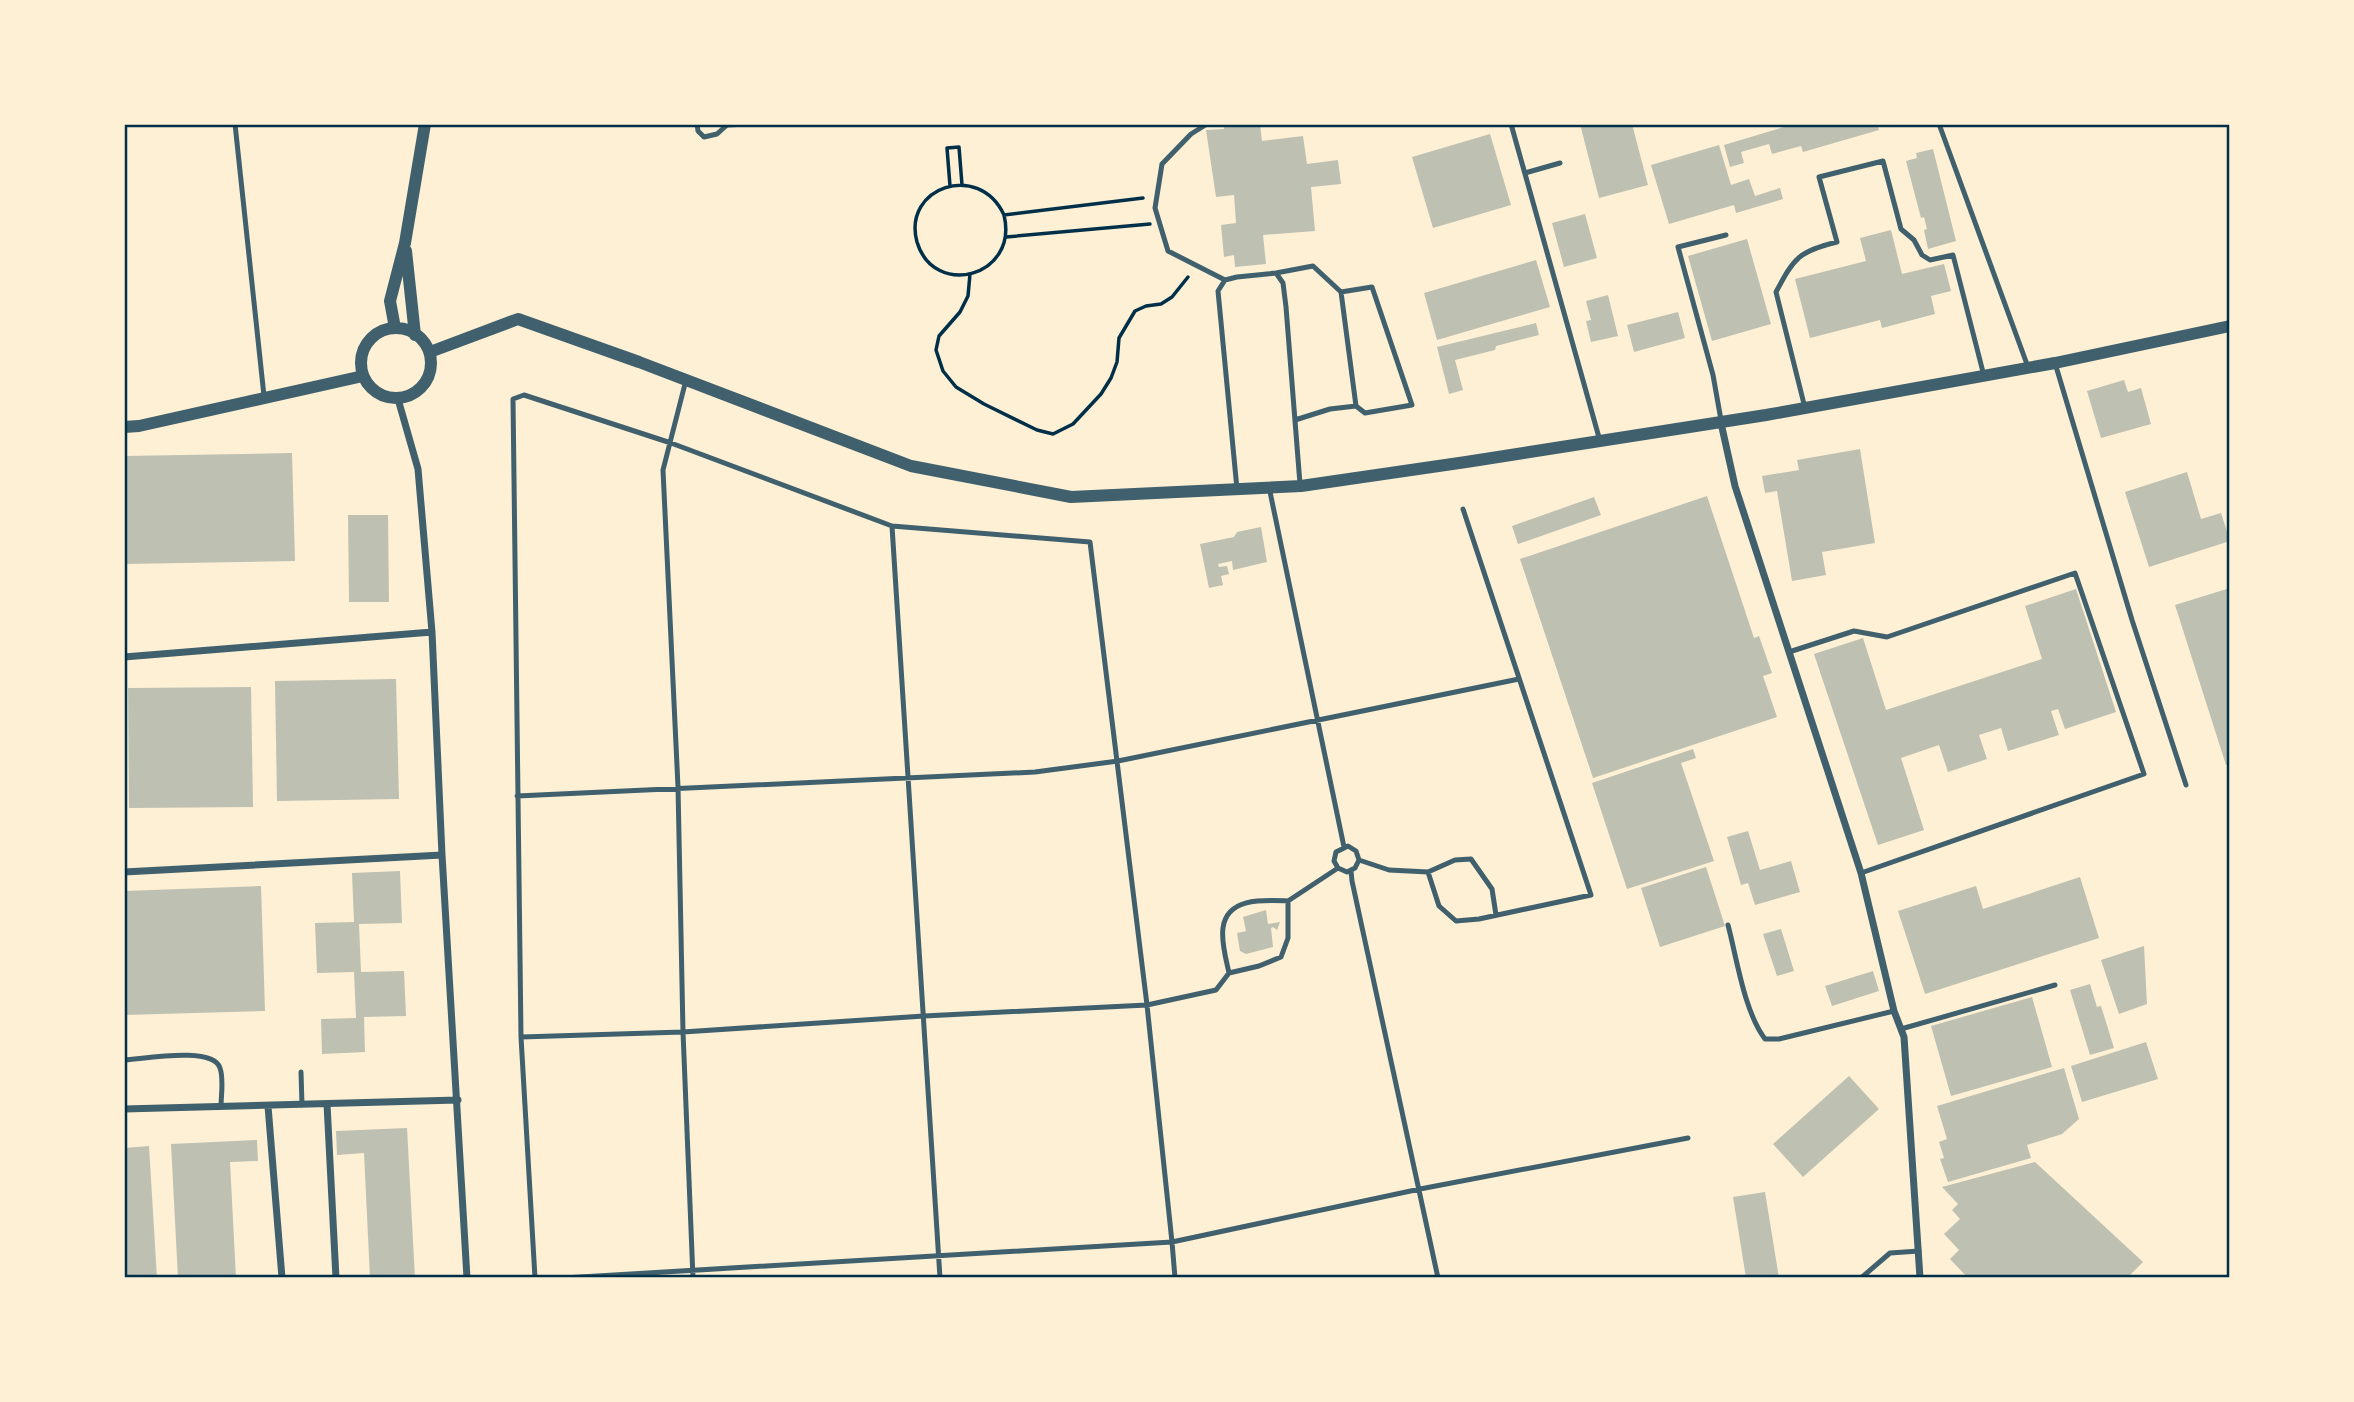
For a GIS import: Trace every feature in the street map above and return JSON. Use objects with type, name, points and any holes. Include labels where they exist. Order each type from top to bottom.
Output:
[{"type":"street","points":[[395,328],[390,302],[405,243],[425,124]]},
{"type":"street","points":[[405,243],[415,335]]},
{"type":"street","points":[[430,352],[518,319],[911,466],[1071,497],[1301,486],[1721,423],[2028,368],[2230,326]]},
{"type":"street","points":[[395,328],[408,330],[422,339],[430,352],[430,373],[418,391],[398,399],[380,395],[369,386],[363,376],[363,351],[376,334],[395,328]]},
{"type":"street","points":[[124,427],[139,426],[363,376]]},
{"type":"street","points":[[398,399],[418,469],[432,632],[467,1278]]},
{"type":"street","points":[[1721,423],[1735,486],[1861,873],[1894,1011],[1904,1037],[1920,1278]]},
{"type":"street","points":[[124,657],[432,632]]},
{"type":"street","points":[[124,872],[442,855]]},
{"type":"street","points":[[124,1110],[458,1100]]},
{"type":"street","points":[[327,1104],[336,1278]]},
{"type":"street","points":[[268,1106],[282,1278]]},
{"type":"lane","points":[[235,124],[264,398]]},
{"type":"lane","points":[[697,124],[698,131],[704,137],[717,134],[727,124],[747,124]]},
{"type":"lane","points":[[1207,124],[1191,134],[1162,164],[1155,208],[1168,251],[1225,280]]},
{"type":"lane","points":[[1511,124],[1600,441]]},
{"type":"lane","points":[[1939,124],[2028,368]]},
{"type":"lane","points":[[1805,408],[1776,292],[1791,264],[1811,248],[1837,242],[1819,177],[1883,161],[1900,229],[1914,240],[1923,255],[1930,260],[1953,255],[1984,376]]},
{"type":"lane","points":[[1525,173],[1560,163]]},
{"type":"lane","points":[[1721,423],[1713,375],[1678,247],[1726,235]]},
{"type":"lane","points":[[1237,489],[1219,311],[1218,290],[1225,280],[1313,266],[1341,292],[1356,406]]},
{"type":"lane","points":[[1276,274],[1283,283],[1301,486]]},
{"type":"lane","points":[[1295,420],[1330,409],[1356,406],[1365,413],[1412,405],[1372,287],[1341,292]]},
{"type":"lane","points":[[2054,363],[2186,785]]},
{"type":"lane","points":[[686,380],[663,470],[678,788],[682,1032],[693,1278]]},
{"type":"lane","points":[[535,1278],[521,1037],[517,796],[513,399],[524,395],[671,443],[892,526],[1090,542],[1147,1005],[1175,1278]]},
{"type":"lane","points":[[1269,487],[1344,846]]},
{"type":"lane","points":[[1428,872],[1439,906],[1456,921],[1591,895],[1463,509]]},
{"type":"lane","points":[[892,526],[940,1278]]},
{"type":"lane","points":[[1789,652],[1854,631],[1887,637],[2075,573],[2144,774],[1861,873]]},
{"type":"lane","points":[[517,796],[1035,772],[1118,761],[1519,679]]},
{"type":"lane","points":[[1344,846],[1353,848],[1359,860],[1389,870],[1428,872],[1455,860],[1471,859],[1492,890],[1496,915]]},
{"type":"lane","points":[[1344,846],[1334,856],[1335,865],[1342,871],[1351,871]]},
{"type":"lane","points":[[1359,860],[1351,871],[1438,1278]]},
{"type":"lane","points":[[521,1037],[682,1032],[1147,1005],[1216,990],[1228,972],[1222,929],[1226,916],[1233,909],[1260,899],[1288,901],[1338,869]]},
{"type":"lane","points":[[1228,972],[1259,966],[1280,957],[1288,938],[1288,901]]},
{"type":"lane","points":[[1728,925],[1757,1027],[1765,1039],[1779,1039],[1894,1011]]},
{"type":"lane","points":[[1901,1029],[2055,985]]},
{"type":"lane","points":[[124,1060],[192,1055],[215,1060],[220,1065],[221,1072],[221,1107]]},
{"type":"lane","points":[[301,1072],[302,1105]]},
{"type":"lane","points":[[563,1278],[1172,1242],[1420,1189],[1688,1138]]},
{"type":"lane","points":[[1861,1278],[1890,1253],[1919,1251]]},
{"type":"path","points":[[950,186],[947,148],[959,147],[962,184]]},
{"type":"path","points":[[962,184],[979,188],[989,194],[1004,215],[1004,245],[991,264],[970,274],[950,274],[937,269],[927,260],[918,242],[916,223],[921,209],[932,195],[950,186],[962,184]]},
{"type":"path","points":[[1004,215],[1149,198]]},
{"type":"path","points":[[1006,237],[1152,224]]},
{"type":"path","points":[[970,274],[968,296],[960,312],[939,336],[936,350],[943,371],[956,387],[984,404],[1037,430],[1053,434],[1073,425],[1101,394],[1117,362],[1119,338],[1136,311],[1161,304],[1172,297],[1188,277]]},
{"type":"building","points":[[1224,124],[1260,124],[1262,141],[1303,136],[1307,164],[1338,160],[1341,184],[1311,187],[1315,231],[1263,235],[1266,264],[1235,267],[1234,255],[1224,257],[1221,225],[1236,223],[1234,195],[1216,197],[1206,130],[1224,129]]},
{"type":"building","points":[[1580,124],[1632,124],[1648,185],[1599,198]]},
{"type":"building","points":[[1794,124],[1877,124],[1879,130],[1803,152],[1801,146],[1772,154],[1769,144],[1741,152],[1744,163],[1730,167],[1724,145]]},
{"type":"building","points":[[1490,134],[1511,205],[1433,228],[1412,157]]},
{"type":"building","points":[[1719,145],[1731,185],[1749,179],[1755,196],[1780,188],[1783,199],[1736,213],[1734,205],[1669,224],[1651,165]]},
{"type":"building","points":[[1933,149],[1956,241],[1928,249],[1924,217],[1921,218],[1906,161],[1917,158],[1916,153]]},
{"type":"building","points":[[1585,214],[1597,258],[1564,267],[1552,223]]},
{"type":"building","points":[[1891,230],[1902,274],[1944,264],[1951,291],[1931,296],[1935,314],[1882,328],[1880,320],[1810,338],[1795,279],[1866,261],[1860,238]]},
{"type":"building","points":[[1747,239],[1771,324],[1712,341],[1688,256]]},
{"type":"building","points":[[1536,260],[1550,307],[1437,340],[1424,293]]},
{"type":"building","points":[[1608,295],[1618,336],[1591,342],[1586,321],[1591,320],[1586,301]]},
{"type":"building","points":[[1678,312],[1685,338],[1634,352],[1627,325]]},
{"type":"building","points":[[1536,323],[1539,335],[1455,360],[1463,390],[1449,394],[1437,347]]},
{"type":"building","points":[[2124,380],[2128,392],[2141,388],[2151,424],[2101,438],[2087,391]]},
{"type":"building","points":[[1860,449],[1875,543],[1822,552],[1826,575],[1792,581],[1777,491],[1765,493],[1762,476],[1799,470],[1797,460]]},
{"type":"building","points":[[292,453],[295,561],[124,564],[124,456]]},
{"type":"building","points":[[2187,472],[2201,519],[2221,513],[2230,541],[2149,567],[2125,492]]},
{"type":"building","points":[[1707,496],[1754,638],[1759,636],[1772,673],[1763,676],[1777,717],[1593,778],[1520,559]]},
{"type":"building","points":[[1594,497],[1601,515],[1518,544],[1512,526]]},
{"type":"building","points":[[348,515],[388,515],[389,602],[349,602]]},
{"type":"building","points":[[1261,527],[1267,562],[1233,570],[1232,561],[1218,564],[1219,567],[1227,566],[1229,574],[1221,576],[1223,585],[1209,588],[1200,544],[1234,537],[1237,532]]},
{"type":"building","points":[[2230,588],[2230,764],[2226,765],[2175,605]]},
{"type":"building","points":[[2076,589],[2116,712],[2065,729],[2058,709],[2051,711],[2059,735],[2008,751],[2001,728],[1979,735],[1987,759],[1948,772],[1939,745],[1901,758],[1924,830],[1878,845],[1814,654],[1863,638],[1886,710],[2042,659],[2025,606]]},
{"type":"building","points":[[396,679],[399,799],[277,801],[275,681]]},
{"type":"building","points":[[251,687],[253,807],[129,808],[128,688]]},
{"type":"building","points":[[1693,749],[1696,758],[1681,763],[1714,861],[1627,889],[1592,783]]},
{"type":"building","points":[[1748,831],[1760,870],[1791,861],[1800,892],[1755,905],[1748,883],[1741,885],[1727,837]]},
{"type":"building","points":[[1706,867],[1725,926],[1660,947],[1641,888]]},
{"type":"building","points":[[400,871],[402,923],[359,924],[361,972],[404,971],[406,1016],[364,1017],[365,1052],[322,1054],[321,1019],[356,1018],[354,972],[317,973],[315,923],[354,922],[352,873]]},
{"type":"building","points":[[2080,877],[2099,938],[1925,994],[1898,911],[1976,886],[1983,909]]},
{"type":"building","points":[[261,886],[265,1011],[124,1015],[124,891]]},
{"type":"building","points":[[1266,910],[1268,924],[1280,922],[1277,930],[1271,928],[1273,947],[1246,954],[1240,951],[1237,933],[1246,931],[1243,917]]},
{"type":"building","points":[[1781,929],[1794,971],[1777,976],[1763,934]]},
{"type":"building","points":[[2144,946],[2147,1004],[2119,1014],[2101,960]]},
{"type":"building","points":[[1873,971],[1879,991],[1832,1006],[1825,986]]},
{"type":"building","points":[[2090,984],[2097,1007],[2101,1006],[2114,1048],[2090,1055],[2070,990]]},
{"type":"building","points":[[2032,997],[2052,1067],[1951,1096],[1931,1026]]},
{"type":"building","points":[[2146,1042],[2158,1079],[2082,1102],[2071,1066]]},
{"type":"building","points":[[2064,1068],[2079,1119],[2062,1134],[2027,1145],[2031,1158],[1948,1182],[1940,1159],[1944,1158],[1939,1142],[1947,1139],[1937,1106]]},
{"type":"building","points":[[1849,1076],[1879,1109],[1803,1177],[1773,1144]]},
{"type":"building","points":[[407,1128],[415,1278],[370,1278],[364,1153],[337,1155],[336,1131]]},
{"type":"building","points":[[257,1140],[258,1161],[230,1162],[236,1278],[178,1278],[171,1144]]},
{"type":"building","points":[[149,1146],[157,1278],[124,1278],[124,1148]]},
{"type":"building","points":[[2035,1162],[2143,1262],[2127,1278],[1968,1278],[1950,1259],[1959,1250],[1944,1234],[1960,1219],[1952,1210],[1958,1204],[1942,1187]]},
{"type":"building","points":[[1765,1192],[1779,1278],[1746,1278],[1733,1197]]}]
